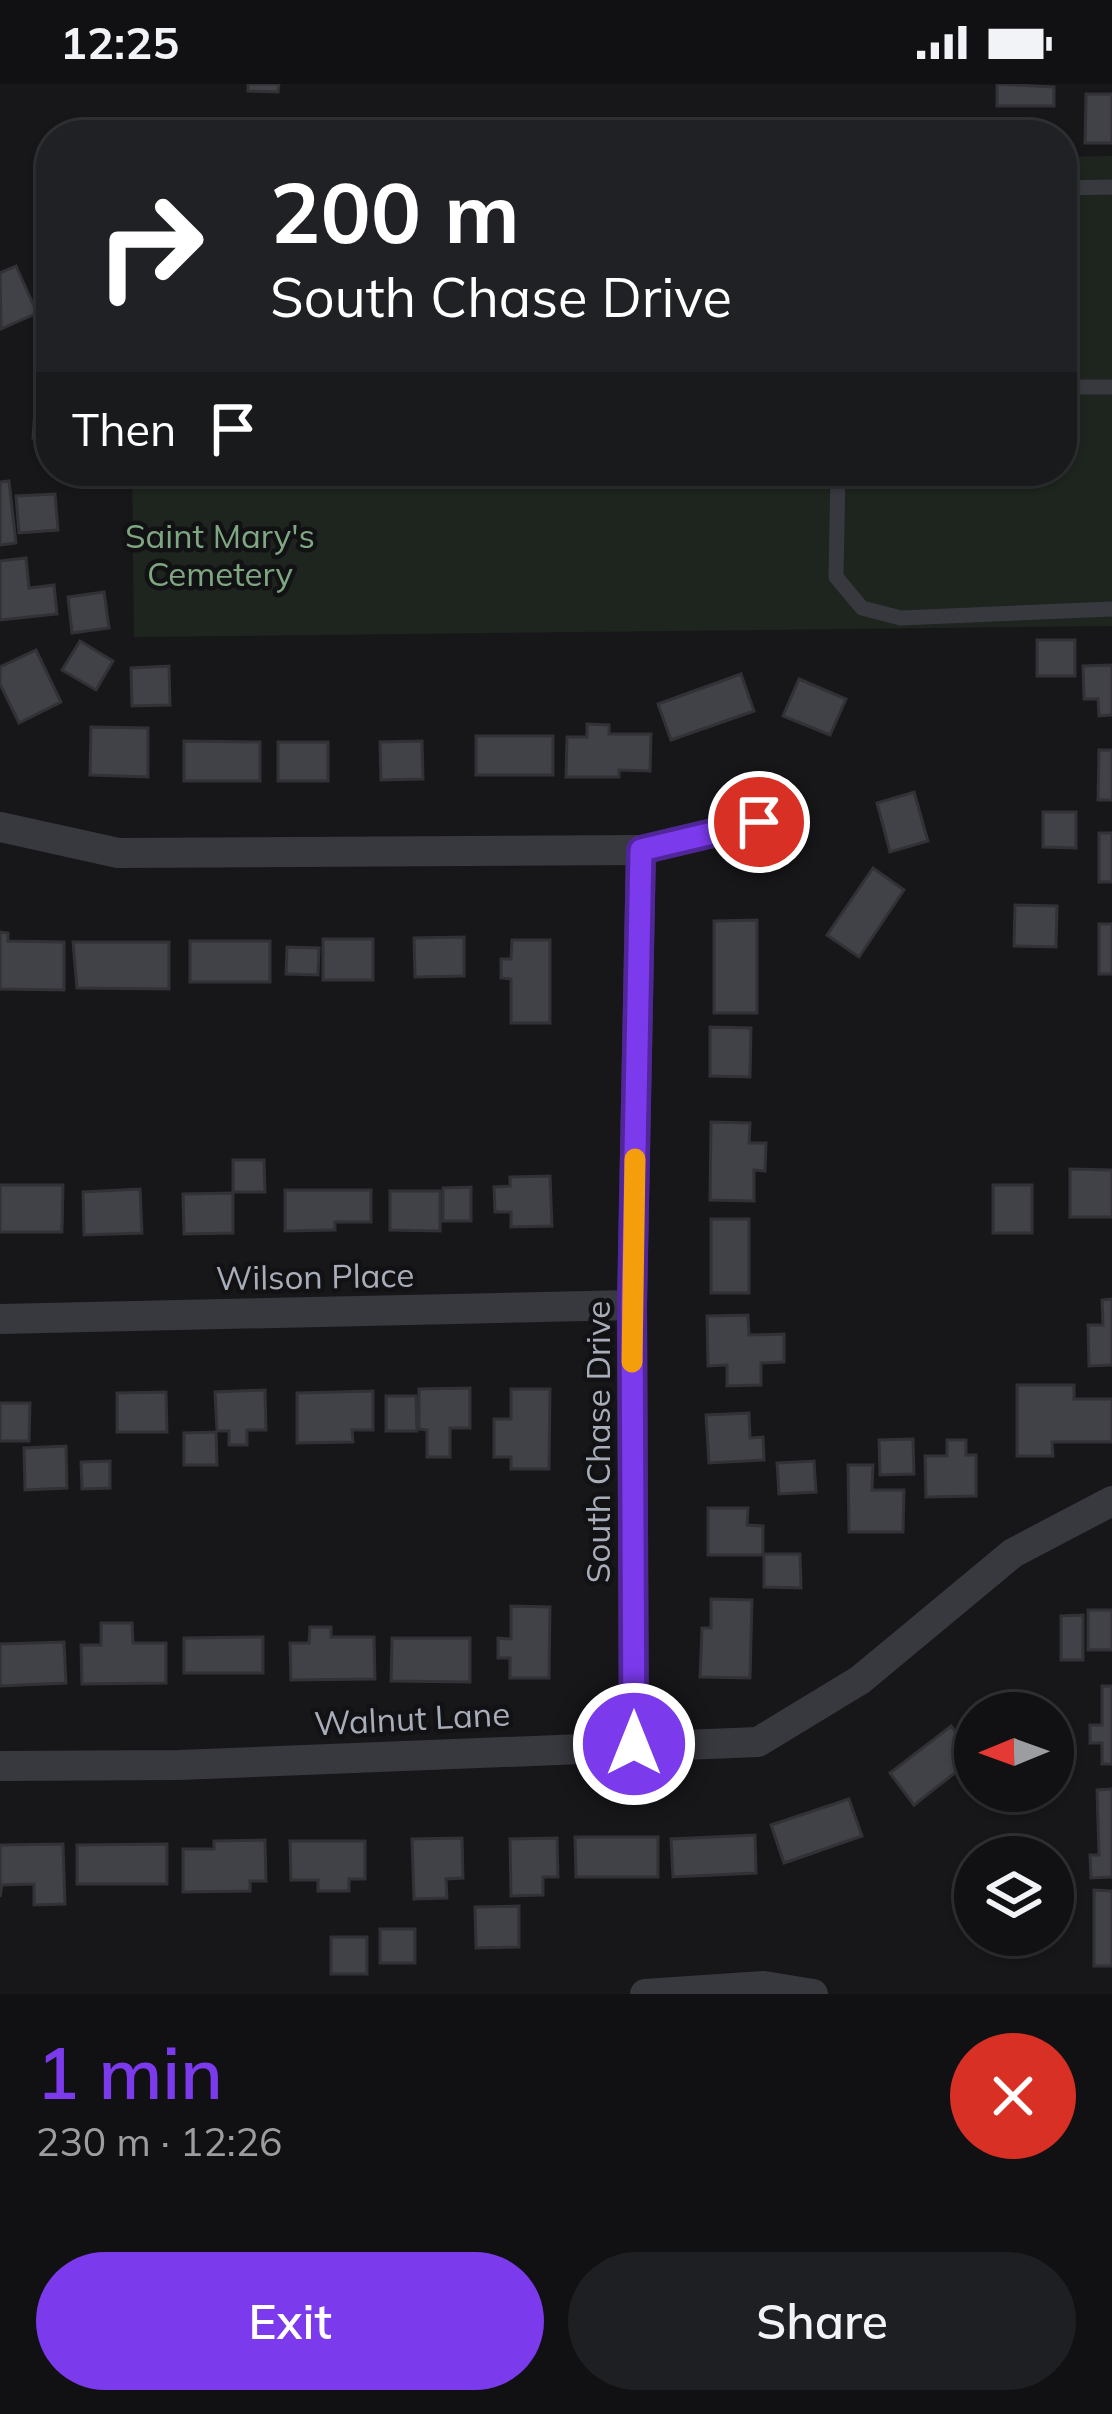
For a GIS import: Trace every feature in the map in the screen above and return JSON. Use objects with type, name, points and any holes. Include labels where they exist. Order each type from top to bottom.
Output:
[{"type":"street","points":[[0,827],[118,853],[641,850],[759,822]]},
{"type":"street","name":"South Chase Drive","points":[[634,1744],[632,1304],[641,850]]},
{"type":"street","name":"Wilson Place","points":[[0,1319],[632,1304]]},
{"type":"street","name":"Walnut Lane","points":[[0,1766],[179,1765],[758,1742],[860,1680],[1013,1553],[1112,1501]]},
{"type":"street","points":[[646,1994],[764,1986],[813,1994]]},
{"type":"lane","points":[[1077,188],[1112,187]]},
{"type":"lane","points":[[1077,387],[1112,387]]},
{"type":"lane","points":[[838,486],[836,577],[862,608],[901,618],[1112,609]]},
{"type":"green space","name":"Saint Mary's Cemetery","points":[[1112,156],[1112,626],[134,637],[132,486],[1077,486],[1077,157]]},
{"type":"building","points":[[248,84],[279,84],[278,92],[248,91]]},
{"type":"building","points":[[997,84],[1054,87],[1054,106],[997,106]]},
{"type":"building","points":[[1086,94],[1112,94],[1112,143],[1085,143]]},
{"type":"building","points":[[16,266],[36,311],[1,329],[0,273]]},
{"type":"building","points":[[9,481],[16,543],[0,545],[0,482]]},
{"type":"building","points":[[55,494],[58,530],[19,533],[16,496]]},
{"type":"building","points":[[26,558],[29,588],[54,585],[57,614],[0,620],[0,561]]},
{"type":"building","points":[[104,592],[109,628],[72,633],[68,597]]},
{"type":"building","points":[[1037,640],[1075,640],[1075,676],[1037,676]]},
{"type":"building","points":[[80,641],[113,661],[96,690],[62,670]]},
{"type":"building","points":[[36,650],[61,702],[19,723],[0,684],[0,667]]},
{"type":"building","points":[[1112,665],[1112,715],[1099,716],[1098,699],[1084,699],[1083,666]]},
{"type":"building","points":[[169,666],[170,705],[132,706],[131,668]]},
{"type":"building","points":[[741,674],[754,711],[671,740],[658,704]]},
{"type":"building","points":[[799,679],[846,699],[830,735],[783,716]]},
{"type":"building","points":[[587,724],[609,725],[609,734],[651,734],[650,771],[619,770],[619,777],[566,777],[567,737],[587,737]]},
{"type":"building","points":[[91,727],[148,728],[148,777],[90,775]]},
{"type":"building","points":[[476,736],[553,736],[553,775],[476,775]]},
{"type":"building","points":[[184,741],[260,742],[260,781],[184,781]]},
{"type":"building","points":[[422,741],[423,779],[381,780],[380,742]]},
{"type":"building","points":[[278,742],[328,742],[328,781],[278,781]]},
{"type":"building","points":[[1099,750],[1112,750],[1112,800],[1098,800]]},
{"type":"building","points":[[914,792],[928,841],[890,852],[877,803]]},
{"type":"building","points":[[1043,812],[1076,812],[1076,848],[1043,847]]},
{"type":"building","points":[[1099,833],[1112,833],[1112,882],[1099,882]]},
{"type":"building","points":[[873,868],[904,890],[859,957],[827,935]]},
{"type":"building","points":[[1015,905],[1057,906],[1056,947],[1014,946]]},
{"type":"building","points":[[757,920],[757,1013],[714,1013],[714,921]]},
{"type":"building","points":[[1099,924],[1112,924],[1112,974],[1099,974]]},
{"type":"building","points":[[0,932],[8,933],[8,941],[64,942],[64,990],[0,989]]},
{"type":"building","points":[[464,937],[464,976],[415,977],[414,938]]},
{"type":"building","points":[[323,939],[373,939],[373,980],[323,980]]},
{"type":"building","points":[[512,940],[550,940],[550,1023],[511,1023],[511,979],[501,978],[501,959],[511,959]]},
{"type":"building","points":[[190,941],[270,941],[270,982],[190,982]]},
{"type":"building","points":[[73,942],[169,942],[169,989],[77,988]]},
{"type":"building","points":[[287,947],[319,948],[318,975],[286,974]]},
{"type":"building","points":[[710,1027],[751,1028],[750,1077],[710,1076]]},
{"type":"building","points":[[711,1122],[750,1123],[749,1143],[766,1143],[765,1171],[754,1170],[754,1201],[710,1200]]},
{"type":"building","points":[[233,1160],[264,1160],[265,1192],[233,1192]]},
{"type":"building","points":[[1070,1169],[1112,1170],[1112,1217],[1070,1217]]},
{"type":"building","points":[[550,1176],[552,1226],[511,1227],[511,1212],[495,1212],[494,1187],[510,1186],[510,1177]]},
{"type":"building","points":[[0,1185],[63,1185],[62,1232],[0,1232]]},
{"type":"building","points":[[993,1185],[1032,1185],[1032,1233],[993,1233]]},
{"type":"building","points":[[471,1187],[471,1221],[443,1221],[443,1188]]},
{"type":"building","points":[[140,1189],[142,1233],[84,1235],[83,1192]]},
{"type":"building","points":[[285,1190],[371,1190],[371,1222],[335,1222],[335,1230],[285,1231]]},
{"type":"building","points":[[390,1191],[440,1191],[440,1231],[390,1230]]},
{"type":"building","points":[[233,1193],[233,1233],[184,1234],[183,1194]]},
{"type":"building","points":[[711,1219],[749,1219],[749,1293],[711,1293]]},
{"type":"building","points":[[1112,1299],[1112,1365],[1089,1366],[1088,1325],[1103,1325],[1102,1300]]},
{"type":"building","points":[[748,1315],[749,1335],[784,1334],[784,1362],[761,1363],[761,1385],[727,1386],[727,1365],[708,1366],[707,1316]]},
{"type":"building","points":[[1017,1385],[1074,1385],[1074,1399],[1112,1399],[1112,1442],[1052,1442],[1053,1456],[1017,1456]]},
{"type":"building","points":[[470,1388],[470,1428],[450,1428],[450,1457],[427,1457],[427,1430],[419,1429],[419,1389]]},
{"type":"building","points":[[511,1389],[550,1389],[549,1469],[511,1469],[511,1457],[494,1457],[494,1419],[511,1419]]},
{"type":"building","points":[[265,1390],[266,1430],[247,1430],[247,1445],[229,1445],[229,1431],[217,1431],[215,1392]]},
{"type":"building","points":[[373,1391],[373,1430],[352,1430],[353,1442],[297,1443],[297,1393]]},
{"type":"building","points":[[166,1392],[167,1432],[117,1432],[117,1393]]},
{"type":"building","points":[[386,1396],[416,1396],[417,1431],[386,1431]]},
{"type":"building","points":[[0,1403],[30,1403],[29,1441],[0,1441]]},
{"type":"building","points":[[749,1413],[750,1438],[763,1437],[764,1460],[709,1463],[706,1415]]},
{"type":"building","points":[[216,1432],[217,1465],[184,1465],[184,1433]]},
{"type":"building","points":[[913,1439],[914,1474],[880,1475],[879,1440]]},
{"type":"building","points":[[947,1440],[966,1440],[966,1455],[976,1455],[976,1496],[926,1497],[925,1456],[947,1456]]},
{"type":"building","points":[[66,1446],[67,1488],[25,1490],[24,1448]]},
{"type":"building","points":[[110,1461],[110,1488],[82,1489],[81,1462]]},
{"type":"building","points":[[814,1461],[816,1492],[779,1494],[777,1463]]},
{"type":"building","points":[[848,1465],[873,1465],[872,1490],[904,1490],[903,1532],[849,1532]]},
{"type":"building","points":[[708,1508],[748,1508],[747,1525],[763,1526],[763,1555],[708,1555]]},
{"type":"building","points":[[764,1554],[800,1554],[801,1588],[764,1587]]},
{"type":"building","points":[[711,1599],[752,1600],[750,1678],[700,1677],[702,1628],[711,1628]]},
{"type":"building","points":[[511,1606],[550,1607],[549,1678],[510,1678],[510,1658],[498,1658],[498,1638],[511,1639]]},
{"type":"building","points":[[1088,1610],[1112,1610],[1112,1650],[1088,1650]]},
{"type":"building","points":[[1083,1615],[1083,1660],[1061,1660],[1061,1616]]},
{"type":"building","points":[[101,1623],[132,1623],[133,1643],[166,1643],[166,1683],[82,1684],[81,1645],[101,1645]]},
{"type":"building","points":[[310,1627],[331,1627],[331,1637],[374,1637],[375,1679],[291,1680],[290,1643],[309,1643]]},
{"type":"building","points":[[263,1637],[263,1673],[184,1673],[184,1638]]},
{"type":"building","points":[[392,1638],[470,1638],[470,1682],[391,1681]]},
{"type":"building","points":[[64,1642],[66,1683],[0,1686],[0,1644]]},
{"type":"building","points":[[1102,1686],[1112,1686],[1112,1764],[1102,1764],[1102,1743],[1090,1743],[1090,1725],[1102,1725]]},
{"type":"building","points":[[951,1726],[954,1730],[954,1774],[914,1805],[890,1773]]},
{"type":"building","points":[[1112,1789],[1112,1877],[1091,1878],[1090,1855],[1099,1855],[1097,1790]]},
{"type":"building","points":[[849,1799],[862,1836],[784,1863],[771,1825]]},
{"type":"building","points":[[755,1835],[756,1873],[673,1877],[671,1839]]},
{"type":"building","points":[[575,1837],[658,1837],[658,1877],[576,1877]]},
{"type":"building","points":[[462,1838],[463,1878],[446,1879],[447,1898],[414,1899],[412,1839]]},
{"type":"building","points":[[557,1838],[558,1877],[543,1877],[543,1895],[511,1896],[510,1839]]},
{"type":"building","points":[[265,1840],[266,1881],[250,1881],[250,1891],[183,1892],[183,1849],[214,1849],[214,1841]]},
{"type":"building","points":[[290,1841],[365,1841],[365,1879],[349,1879],[349,1891],[318,1891],[318,1880],[291,1880]]},
{"type":"building","points":[[63,1844],[65,1904],[34,1905],[34,1884],[2,1885],[0,1897],[0,1845]]},
{"type":"building","points":[[167,1844],[167,1884],[77,1884],[77,1845]]},
{"type":"building","points":[[1094,1890],[1112,1891],[1112,1966],[1094,1966]]},
{"type":"building","points":[[519,1906],[519,1947],[476,1948],[475,1907]]},
{"type":"building","points":[[380,1929],[415,1929],[415,1963],[380,1963]]},
{"type":"building","points":[[331,1937],[367,1937],[367,1974],[331,1974]]},
{"type":"slow traffic","points":[[632,1362],[635,1159]]},
{"type":"route","points":[[634,1744],[632,1304],[641,850],[759,822]]}]
